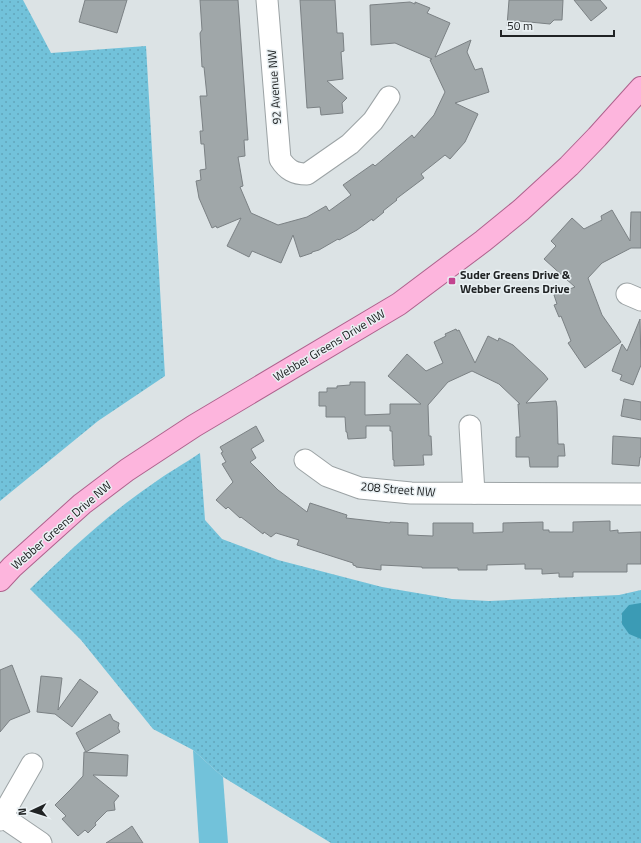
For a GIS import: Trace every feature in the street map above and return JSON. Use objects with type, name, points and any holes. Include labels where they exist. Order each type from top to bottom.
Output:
[{"type":"main road","name":"Webber Greens Drive NW","points":[[0,580],[12,567],[82,504],[127,470],[194,426],[399,304],[484,241],[521,210],[569,166],[597,138],[641,88]]},
{"type":"street","name":"92 Avenue NW","points":[[267,0],[280,159],[284,166],[290,171],[299,174],[307,174],[350,144],[373,121],[389,97]]},
{"type":"street","points":[[470,426],[474,493]]},
{"type":"street","name":"208 Street NW","points":[[305,460],[327,476],[360,488],[411,493],[641,494]]},
{"type":"street","points":[[32,764],[1,816],[41,843]]},
{"type":"shaded area","points":[[0,0],[23,0],[51,53],[146,46],[165,376],[98,421],[0,501]]},
{"type":"shaded area","points":[[200,453],[205,520],[222,539],[278,560],[382,587],[452,599],[489,601],[619,595],[641,590],[641,843],[331,843],[223,777],[193,750],[153,729],[81,640],[30,589],[103,521],[157,481]]},
{"type":"shaded area","points":[[641,603],[641,639],[629,634],[622,624],[622,613],[629,605]]},
{"type":"shaded area","points":[[193,750],[223,777],[228,843],[199,843]]},
{"type":"building","points":[[85,0],[127,0],[117,33],[79,22]]},
{"type":"building","points":[[200,0],[238,0],[248,140],[244,140],[245,156],[238,157],[243,186],[240,187],[251,213],[278,225],[307,217],[326,206],[329,211],[351,195],[343,185],[373,164],[375,166],[412,135],[414,138],[434,115],[445,92],[430,60],[432,59],[395,43],[371,45],[370,5],[410,2],[415,4],[415,2],[430,8],[427,13],[450,23],[435,57],[471,40],[467,52],[475,70],[482,68],[489,92],[455,103],[478,114],[465,142],[450,159],[445,155],[421,174],[424,178],[396,199],[397,200],[373,221],[372,219],[357,230],[339,240],[338,239],[319,250],[300,257],[293,235],[281,263],[252,251],[249,257],[227,246],[241,218],[217,228],[216,226],[212,228],[199,198],[196,181],[201,180],[200,170],[206,169],[204,144],[201,144],[200,131],[203,131],[200,96],[207,96],[204,67],[202,67]]},
{"type":"building","points":[[300,0],[335,0],[337,33],[343,33],[344,51],[341,52],[343,79],[327,81],[347,98],[342,103],[343,113],[321,115],[320,107],[307,108]]},
{"type":"building","points":[[509,0],[563,0],[562,20],[554,20],[550,24],[519,21],[519,27],[507,26]]},
{"type":"building","points":[[574,0],[600,0],[607,8],[591,21]]},
{"type":"building","points":[[612,210],[630,241],[631,212],[641,212],[641,248],[631,248],[602,263],[588,278],[602,315],[621,342],[585,368],[568,343],[571,341],[561,316],[559,317],[554,305],[557,304],[554,295],[575,287],[544,259],[556,246],[551,241],[572,218],[584,229],[602,220],[601,216]]},
{"type":"building","points":[[640,319],[641,365],[633,385],[620,380],[622,375],[612,371],[622,344],[627,351]]},
{"type":"building","points":[[456,329],[457,331],[459,330],[475,363],[488,336],[498,341],[499,338],[513,345],[548,379],[526,403],[556,401],[558,444],[564,444],[565,456],[558,456],[558,467],[530,467],[529,457],[516,457],[516,437],[520,437],[518,404],[520,404],[499,384],[472,371],[448,382],[428,405],[429,436],[431,436],[432,455],[423,455],[424,465],[394,466],[392,431],[390,431],[390,426],[366,426],[366,438],[348,439],[345,417],[326,417],[326,406],[319,406],[319,392],[327,392],[327,388],[337,388],[337,386],[350,385],[350,382],[365,382],[365,415],[390,414],[390,404],[421,404],[388,376],[407,354],[426,371],[443,363],[434,342],[446,336],[445,334]]},
{"type":"building","points":[[624,399],[641,402],[641,420],[621,416]]},
{"type":"building","points":[[256,426],[264,441],[251,449],[256,458],[250,462],[278,490],[307,512],[310,503],[347,515],[346,518],[390,523],[408,523],[408,535],[433,536],[433,523],[473,523],[473,533],[503,532],[503,523],[543,522],[543,530],[549,530],[549,532],[573,532],[573,522],[610,521],[610,531],[618,530],[618,533],[641,532],[641,564],[627,564],[627,572],[573,572],[573,577],[559,577],[559,573],[542,574],[542,569],[525,569],[525,564],[487,565],[487,570],[458,570],[458,568],[422,568],[381,565],[381,570],[356,567],[353,563],[297,545],[299,540],[276,533],[271,537],[264,532],[263,534],[241,517],[240,518],[228,507],[226,509],[216,500],[233,482],[222,464],[226,462],[221,453],[223,452],[220,447]]},
{"type":"building","points":[[613,436],[641,438],[641,457],[639,466],[612,464]]},
{"type":"building","points":[[12,665],[30,712],[10,720],[0,732],[0,670]]},
{"type":"building","points":[[41,676],[62,678],[58,710],[80,679],[98,692],[72,727],[55,714],[37,712]]},
{"type":"building","points":[[110,714],[113,720],[119,723],[118,728],[120,732],[86,752],[76,733]]},
{"type":"building","points":[[84,752],[128,755],[127,776],[93,775],[119,796],[114,802],[115,810],[107,811],[95,823],[96,825],[88,833],[85,830],[78,836],[62,819],[66,816],[55,805],[83,776]]},
{"type":"building","points":[[132,826],[143,843],[106,843],[125,831]]},
{"type":"place","name":"Suder Greens Drive & Webber Greens Drive","points":[[452,281]]}]
